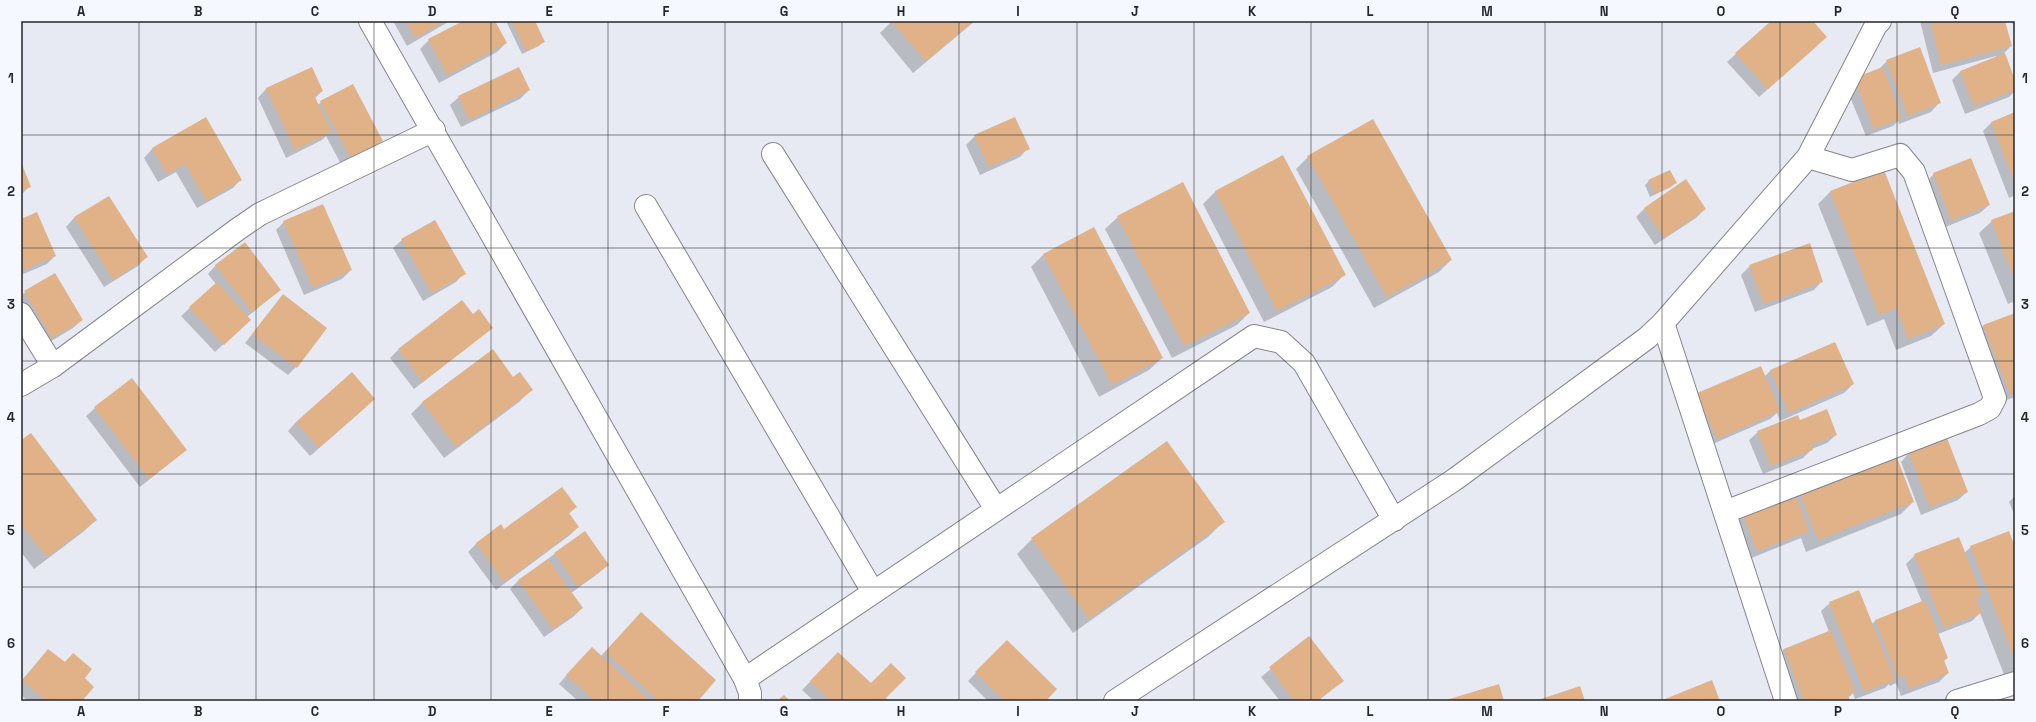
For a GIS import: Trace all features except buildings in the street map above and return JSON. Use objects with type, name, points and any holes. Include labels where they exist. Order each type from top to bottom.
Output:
[{"type":"street","points":[[370,21],[434,130],[745,679],[750,693],[750,701]]},
{"type":"street","points":[[1115,701],[1394,520],[1472,467],[1647,338],[1663,323],[1808,157],[1876,25],[1880,21]]},
{"type":"street","points":[[21,385],[53,366],[260,214],[434,130]]},
{"type":"street","points":[[773,154],[996,509]]},
{"type":"street","points":[[1725,512],[1979,414],[1990,408],[1995,398],[1914,172],[1900,156],[1852,170],[1808,157]]},
{"type":"street","points":[[646,206],[873,592]]},
{"type":"street","points":[[21,314],[53,366]]},
{"type":"street","points":[[1663,323],[1786,701]]},
{"type":"street","points":[[745,679],[1254,336],[1281,342],[1304,363],[1394,520]]},
{"type":"street","points":[[1957,701],[2015,682]]}]
